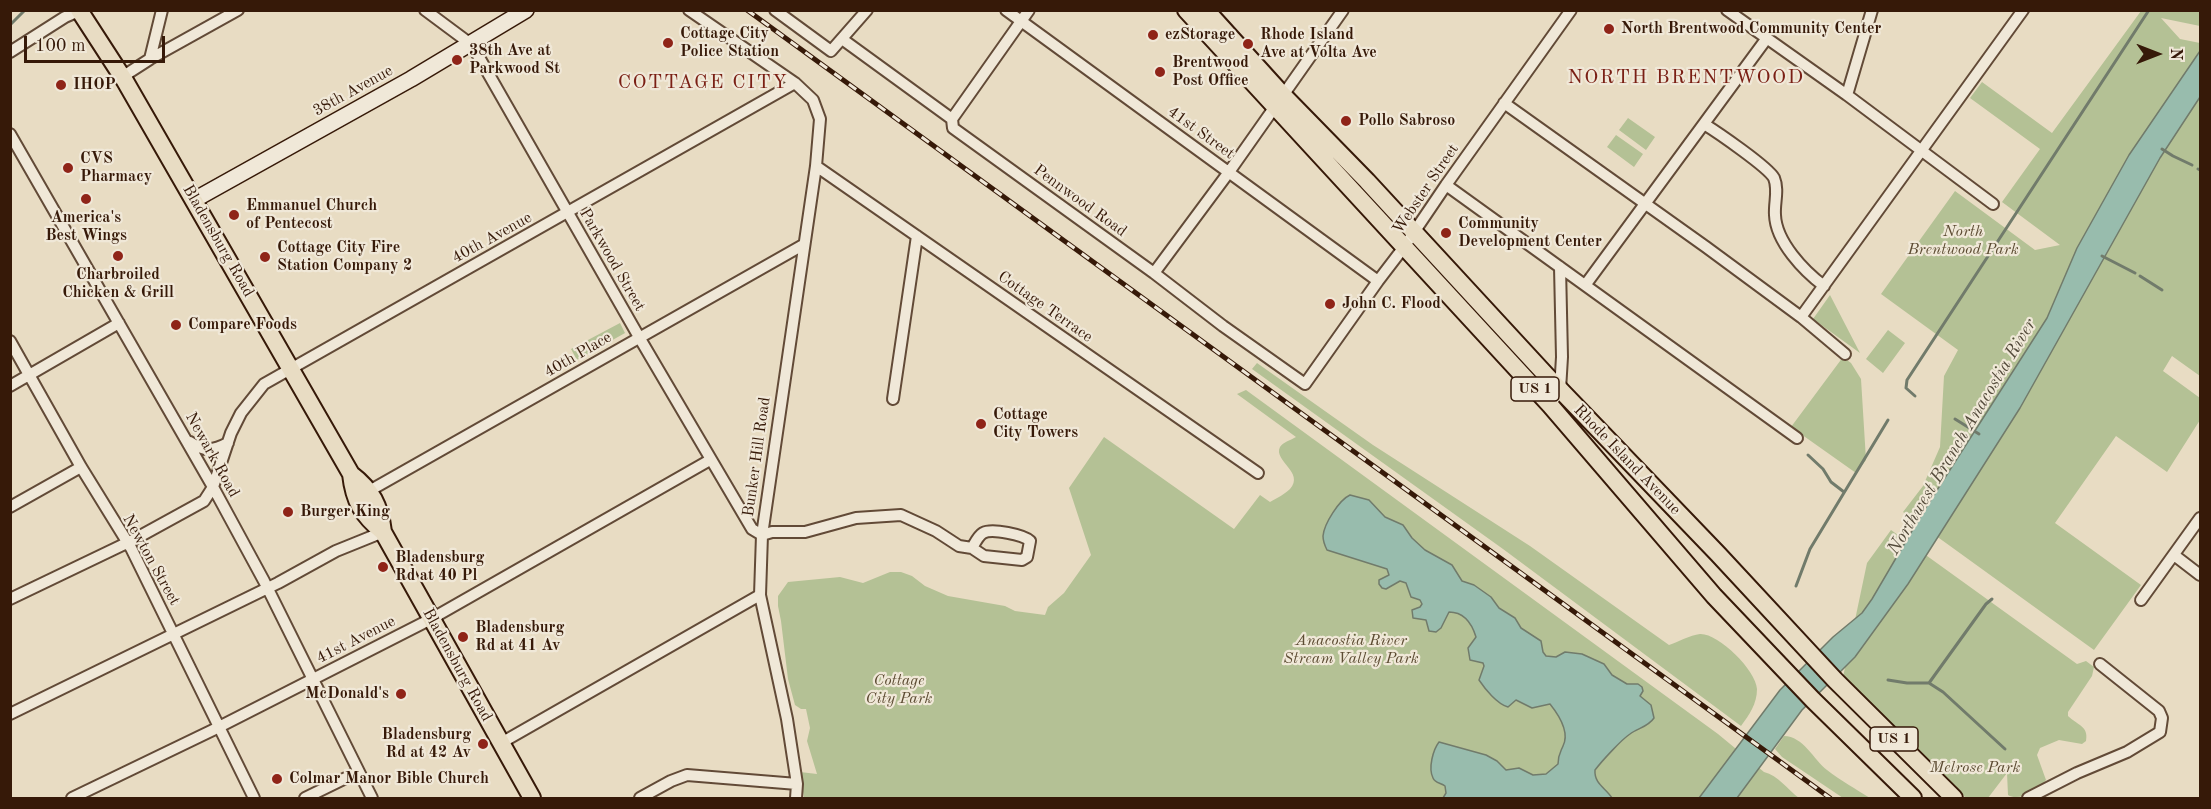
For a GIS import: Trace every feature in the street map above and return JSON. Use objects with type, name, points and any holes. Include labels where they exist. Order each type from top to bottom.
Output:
[{"type":"main road","name":"38th Avenue","points":[[194,200],[472,45],[526,10]]},
{"type":"main road","name":"Rhode Island Avenue","points":[[1186,10],[1367,181],[1560,390],[1718,554],[1811,655],[1954,798]]},
{"type":"main road","name":"Rhode Island Avenue","points":[[1206,10],[1404,247],[1550,405],[1714,596],[1813,700],[1913,798]]},
{"type":"main road","name":"Bladensburg Road","points":[[79,11],[122,77],[291,368],[351,474],[353,493],[367,519],[383,532],[532,798]]},
{"type":"main road","name":"Bladensburg Road","points":[[351,474],[366,485],[381,512],[383,532]]},
{"type":"street","points":[[150,59],[162,10]]},
{"type":"street","points":[[122,77],[238,10]]},
{"type":"street","name":"Parkwood Street","points":[[425,10],[472,45],[710,460],[752,529],[762,535]]},
{"type":"street","points":[[689,10],[795,83]]},
{"type":"street","points":[[775,10],[831,51],[867,10]]},
{"type":"street","name":"41st Street","points":[[1006,10],[1378,281]]},
{"type":"street","points":[[952,119],[1029,10]]},
{"type":"street","points":[[1154,273],[1229,172],[1343,10]]},
{"type":"street","name":"Webster Street","points":[[1305,384],[1571,10]]},
{"type":"street","points":[[1728,10],[1993,204]]},
{"type":"street","points":[[1744,22],[1750,10]]},
{"type":"street","points":[[1847,95],[1872,10]]},
{"type":"street","points":[[1801,317],[2023,10]]},
{"type":"street","points":[[10,52],[65,17],[79,11]]},
{"type":"street","points":[[1586,284],[1767,38]]},
{"type":"street","name":"Pennwood Road","points":[[842,39],[952,119],[953,128],[1154,273],[1222,326],[1305,384]]},
{"type":"street","name":"Bunker Hill Road","points":[[795,83],[813,100],[820,119],[816,166],[762,535],[760,595],[787,719],[797,784],[796,798]]},
{"type":"street","name":"40th Avenue","points":[[10,599],[127,543],[204,501],[213,487],[228,443],[248,402],[264,384],[795,83]]},
{"type":"street","points":[[1504,103],[1646,203],[1801,317],[1845,354]]},
{"type":"street","points":[[1704,124],[1771,173],[1777,187],[1775,215],[1779,233],[1799,264],[1824,286]]},
{"type":"street","name":"Newark Road","points":[[10,135],[213,487],[267,588],[372,798]]},
{"type":"street","name":"Cottage Terrace","points":[[816,166],[1258,473]]},
{"type":"street","points":[[1446,185],[1797,438]]},
{"type":"street","points":[[893,399],[917,236]]},
{"type":"street","name":"40th Place","points":[[369,491],[803,245]]},
{"type":"street","points":[[1550,405],[1560,390],[1562,357],[1560,267]]},
{"type":"street","points":[[10,386],[119,323]]},
{"type":"street","name":"Newton Street","points":[[10,341],[127,543],[174,633],[254,798]]},
{"type":"street","points":[[186,440],[198,448],[207,450],[213,450],[228,443]]},
{"type":"street","name":"41st Avenue","points":[[72,798],[431,619],[710,460]]},
{"type":"street","points":[[10,507],[81,467]]},
{"type":"street","points":[[762,535],[772,532],[805,532],[856,518],[901,514],[936,531],[959,546],[972,548],[984,556],[1022,560],[1027,557],[1030,541],[1025,536],[987,531],[980,534],[972,548]]},
{"type":"street","points":[[2141,600],[2200,518]]},
{"type":"street","points":[[10,714],[267,588],[336,551],[383,532]]},
{"type":"street","points":[[2174,555],[2200,575]]},
{"type":"street","points":[[501,743],[760,595]]},
{"type":"street","points":[[2028,798],[2077,773],[2127,752],[2160,732],[2163,718],[2159,711],[2100,664]]},
{"type":"street","points":[[305,798],[358,772]]},
{"type":"street","points":[[640,798],[687,775],[797,784]]},
{"type":"green space","name":"North Brentwood Park","points":[[2141,11],[2200,11],[2200,26],[2161,18],[2180,39],[2200,43],[2200,376],[2172,356],[2163,371],[2200,398],[2200,420],[2167,472],[2116,436],[2055,523],[2141,585],[2094,650],[1903,512],[1923,486],[1940,447],[1944,376],[1958,350],[1881,294],[1955,191],[2035,250],[2060,245],[2002,202],[2040,149],[1970,98],[1982,82],[2052,133]]},
{"type":"green space","points":[[1628,118],[1655,137],[1646,150],[1619,130]]},
{"type":"green space","points":[[1616,135],[1643,154],[1634,167],[1607,147]]},
{"type":"green space","points":[[1830,295],[1860,353],[1813,319]]},
{"type":"green space","points":[[620,323],[625,333],[577,360],[571,349]]},
{"type":"green space","points":[[1888,330],[1905,343],[1883,373],[1866,359]]},
{"type":"green space","points":[[1843,357],[1851,363],[1861,379],[1866,460],[1856,473],[1791,427]]},
{"type":"green space","points":[[1257,363],[1373,445],[1530,546],[1669,645],[1700,634],[1708,635],[1726,646],[1750,672],[1757,689],[1754,704],[1741,726],[1503,549],[1252,369]]},
{"type":"green space","name":"Anacostia River Stream Valley Park","points":[[1246,390],[1718,734],[1764,772],[1778,779],[1799,798],[804,798],[800,772],[817,774],[807,741],[810,728],[806,709],[795,705],[788,679],[778,596],[788,582],[840,577],[863,583],[890,572],[901,572],[948,596],[1005,606],[1015,611],[1045,615],[1048,607],[1064,593],[1091,555],[1069,488],[1104,437],[1234,529],[1260,495],[1270,502],[1290,489],[1294,483],[1294,477],[1279,452],[1281,445],[1296,437],[1237,394]]},
{"type":"green space","name":"Melrose Park","points":[[1891,530],[2077,664],[2086,661],[2094,667],[2092,676],[2068,712],[2068,716],[2082,726],[2086,732],[2086,741],[2082,744],[2059,740],[2040,748],[2037,755],[2046,780],[2039,788],[2023,796],[2008,795],[2007,773],[1988,798],[1966,798],[1843,677],[1867,563]]},
{"type":"green space","points":[[1784,736],[1803,744],[1822,766],[1870,798],[1843,798],[1782,757],[1775,749]]},
{"type":"shaded area","points":[[2200,51],[2200,97],[2160,158],[2020,408],[1908,584],[1855,657],[1802,710],[1737,798],[1699,798],[1780,690],[1833,637],[1862,613],[1872,599],[1923,512],[2047,318],[2077,248],[2129,155]]},
{"type":"shaded area","points":[[1350,495],[1369,500],[1385,517],[1403,525],[1412,538],[1425,550],[1452,565],[1462,581],[1474,585],[1491,597],[1499,608],[1515,618],[1521,628],[1541,641],[1546,656],[1556,657],[1565,652],[1582,654],[1604,664],[1612,675],[1627,684],[1638,684],[1642,687],[1643,691],[1640,696],[1651,705],[1654,718],[1626,737],[1595,770],[1596,779],[1612,798],[1443,798],[1446,793],[1445,786],[1434,780],[1431,769],[1433,754],[1439,742],[1486,755],[1506,770],[1519,768],[1533,775],[1546,774],[1558,764],[1565,741],[1564,729],[1550,704],[1532,708],[1516,700],[1508,707],[1488,692],[1479,680],[1483,663],[1470,660],[1468,648],[1476,637],[1470,623],[1463,616],[1449,612],[1441,628],[1436,632],[1429,631],[1426,620],[1413,618],[1412,610],[1422,604],[1420,600],[1411,597],[1406,583],[1400,581],[1386,589],[1382,588],[1379,580],[1389,575],[1387,569],[1327,550],[1323,536],[1326,525],[1337,507]]},
{"type":"waterway","points":[[10,25],[25,10]]},
{"type":"waterway","points":[[1915,396],[1906,388],[1907,380],[2149,10]]},
{"type":"waterway","points":[[2162,149],[2192,165]]},
{"type":"waterway","points":[[2102,256],[2135,273]]},
{"type":"waterway","points":[[2140,276],[2162,290]]},
{"type":"waterway","name":"Northwest Branch Anacostia River","points":[[1955,419],[1979,434]]},
{"type":"waterway","points":[[1796,586],[1810,549],[1888,420]]},
{"type":"waterway","points":[[1808,455],[1823,469],[1831,482],[1844,492]]},
{"type":"waterway","points":[[1888,680],[1929,683],[1986,604],[1992,599]]},
{"type":"waterway","points":[[1929,683],[1943,692],[2005,749]]},
{"type":"railway","points":[[747,10],[1830,798]]},
{"type":"place","name":"North Brentwood Community Center","points":[[1609,29]]},
{"type":"place","name":"ezStorage","points":[[1153,35]]},
{"type":"place","name":"Cottage City Police Station","points":[[668,43]]},
{"type":"place","name":"Rhode Island Ave at Volta Ave","points":[[1248,44]]},
{"type":"place","name":"38th Ave at Parkwood St","points":[[457,60]]},
{"type":"place","name":"Brentwood Post Office","points":[[1160,72]]},
{"type":"place","name":"IHOP","points":[[61,85]]},
{"type":"place","name":"Pollo Sabroso","points":[[1346,121]]},
{"type":"place","name":"CVS Pharmacy","points":[[68,168]]},
{"type":"place","name":"America's Best Wings","points":[[86,199]]},
{"type":"place","name":"Emmanuel Church of Pentecost","points":[[234,215]]},
{"type":"place","name":"Community Development Center","points":[[1446,233]]},
{"type":"place","name":"Charbroiled Chicken & Grill","points":[[118,256]]},
{"type":"place","name":"Cottage City Fire Station Company 2","points":[[265,257]]},
{"type":"place","name":"John C. Flood","points":[[1330,304]]},
{"type":"place","name":"Compare Foods","points":[[176,325]]},
{"type":"place","name":"Cottage City Towers","points":[[981,424]]},
{"type":"place","name":"Burger King","points":[[288,512]]},
{"type":"place","name":"Bladensburg Rd at 40 Pl","points":[[383,567]]},
{"type":"place","name":"Bladensburg Rd at 41 Av","points":[[463,637]]},
{"type":"place","name":"McDonald's","points":[[401,694]]},
{"type":"place","name":"Bladensburg Rd at 42 Av","points":[[483,744]]},
{"type":"place","name":"Colmar Manor Bible Church","points":[[277,779]]},
{"type":"district","name":"NORTH BRENTWOOD","points":[[1686,78]]},
{"type":"district","name":"COTTAGE CITY","points":[[703,83]]},
{"type":"park label","name":"Cottage City Park","points":[[899,690]]}]
